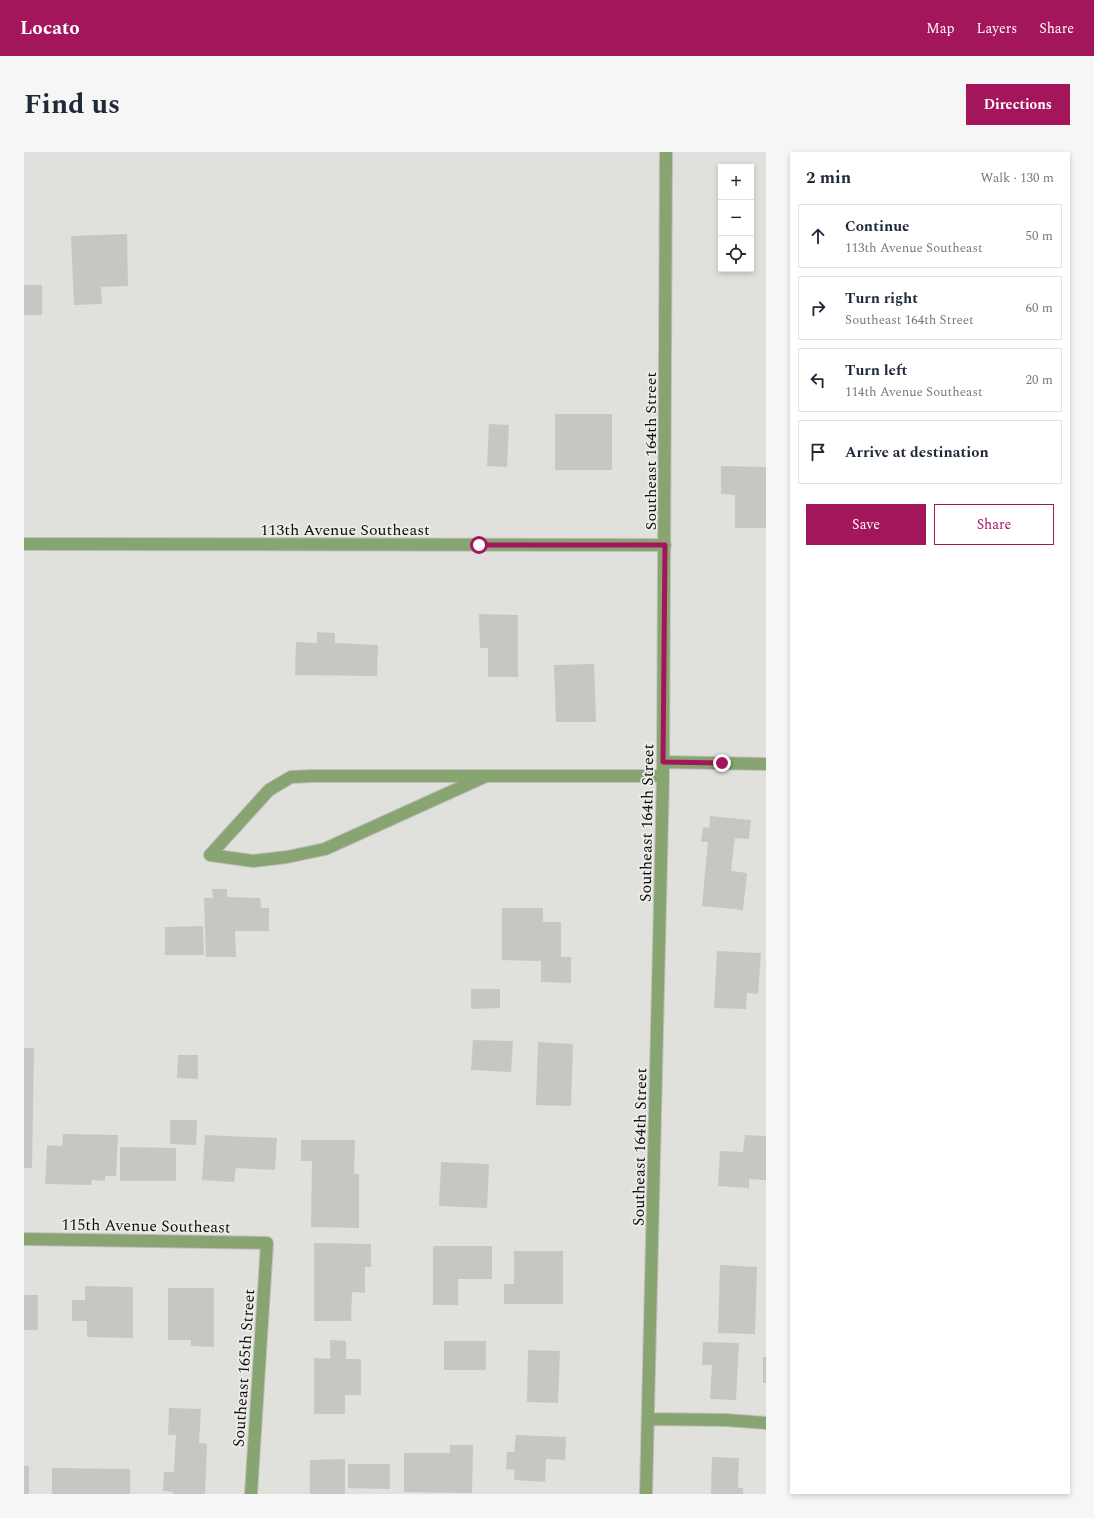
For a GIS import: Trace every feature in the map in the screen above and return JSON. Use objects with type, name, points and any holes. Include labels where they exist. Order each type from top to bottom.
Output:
[{"type":"street","name":"Southeast 164th Street","points":[[646,1494],[663,776],[666,152]]},
{"type":"street","name":"113th Avenue Southeast","points":[[24,544],[665,545]]},
{"type":"street","points":[[663,762],[766,764]]},
{"type":"street","points":[[486,776],[325,849],[288,857],[253,861],[210,855],[269,790],[291,777],[486,776],[663,776]]},
{"type":"street","name":"115th Avenue Southeast","points":[[24,1239],[267,1243]]},
{"type":"street","name":"Southeast 165th Street","points":[[251,1494],[267,1243]]},
{"type":"street","points":[[648,1419],[725,1420],[766,1423]]},
{"type":"building","points":[[127,234],[128,286],[101,287],[102,304],[74,305],[71,236]]},
{"type":"building","points":[[24,285],[42,285],[42,315],[24,315]]},
{"type":"building","points":[[555,414],[612,414],[612,470],[555,470]]},
{"type":"building","points":[[489,424],[509,425],[507,467],[487,466]]},
{"type":"building","points":[[721,466],[766,467],[766,528],[735,528],[735,495],[721,494]]},
{"type":"building","points":[[479,614],[518,615],[518,677],[488,677],[488,648],[480,648]]},
{"type":"building","points":[[317,632],[335,633],[335,643],[378,645],[377,676],[295,675],[296,642],[317,643]]},
{"type":"building","points":[[594,664],[596,722],[556,722],[554,665]]},
{"type":"building","points":[[710,816],[751,820],[749,839],[735,838],[731,871],[747,873],[743,910],[702,906],[708,842],[701,842],[703,827],[709,828]]},
{"type":"building","points":[[212,889],[227,889],[227,897],[260,898],[261,908],[269,908],[269,931],[235,931],[236,957],[206,957],[204,898],[213,898]]},
{"type":"building","points":[[502,908],[543,908],[543,922],[561,922],[561,957],[571,957],[571,983],[541,982],[541,961],[502,960]]},
{"type":"building","points":[[203,926],[204,955],[165,955],[165,927]]},
{"type":"building","points":[[717,951],[761,953],[758,994],[747,993],[746,1009],[714,1008]]},
{"type":"building","points":[[471,989],[500,989],[500,1008],[471,1009]]},
{"type":"building","points":[[473,1040],[513,1041],[511,1072],[471,1070]]},
{"type":"building","points":[[538,1042],[573,1044],[571,1106],[536,1105]]},
{"type":"building","points":[[24,1048],[34,1048],[32,1168],[24,1168]]},
{"type":"building","points":[[178,1055],[198,1055],[198,1079],[177,1078]]},
{"type":"building","points":[[170,1120],[197,1120],[196,1145],[170,1144]]},
{"type":"building","points":[[63,1134],[118,1135],[116,1176],[105,1176],[105,1181],[92,1180],[91,1185],[45,1184],[47,1145],[62,1146]]},
{"type":"building","points":[[205,1135],[277,1138],[275,1170],[236,1168],[234,1182],[202,1180]]},
{"type":"building","points":[[745,1135],[766,1136],[766,1180],[749,1179],[749,1188],[718,1186],[720,1151],[743,1152]]},
{"type":"building","points":[[301,1140],[355,1140],[354,1174],[359,1174],[359,1228],[311,1227],[312,1161],[301,1161]]},
{"type":"building","points":[[120,1147],[176,1148],[176,1181],[120,1181]]},
{"type":"building","points":[[441,1162],[489,1164],[487,1208],[439,1206]]},
{"type":"building","points":[[314,1243],[371,1244],[371,1267],[365,1267],[365,1293],[352,1292],[351,1321],[314,1321]]},
{"type":"building","points":[[433,1246],[492,1246],[492,1279],[458,1279],[458,1305],[433,1305]]},
{"type":"building","points":[[514,1251],[563,1251],[563,1304],[504,1304],[504,1284],[514,1284]]},
{"type":"building","points":[[720,1265],[757,1267],[755,1334],[718,1333]]},
{"type":"building","points":[[85,1286],[133,1287],[133,1338],[87,1337],[87,1321],[72,1321],[72,1300],[85,1300]]},
{"type":"building","points":[[168,1288],[214,1288],[214,1347],[191,1346],[191,1340],[168,1340]]},
{"type":"building","points":[[24,1295],[38,1295],[38,1330],[24,1330]]},
{"type":"building","points":[[330,1340],[346,1341],[346,1359],[361,1359],[361,1395],[345,1395],[345,1414],[314,1414],[314,1358],[330,1359]]},
{"type":"building","points":[[444,1341],[486,1341],[486,1370],[444,1370]]},
{"type":"building","points":[[703,1342],[739,1343],[736,1400],[710,1399],[712,1365],[702,1365]]},
{"type":"building","points":[[528,1350],[560,1351],[558,1403],[527,1402]]},
{"type":"building","points":[[763,1357],[766,1357],[766,1383],[763,1383]]},
{"type":"building","points":[[169,1408],[201,1409],[199,1443],[207,1444],[205,1494],[173,1494],[173,1492],[163,1491],[164,1472],[174,1472],[176,1435],[168,1435]]},
{"type":"building","points":[[516,1435],[566,1437],[565,1460],[546,1459],[545,1482],[514,1480],[515,1470],[506,1469],[507,1452],[514,1452]]},
{"type":"building","points":[[450,1445],[473,1445],[472,1493],[404,1492],[404,1453],[450,1453]]},
{"type":"building","points":[[712,1457],[739,1458],[738,1488],[743,1488],[743,1494],[711,1494]]},
{"type":"building","points":[[345,1459],[345,1494],[310,1494],[310,1460]]},
{"type":"building","points":[[348,1464],[390,1464],[390,1489],[348,1488]]},
{"type":"building","points":[[24,1466],[29,1466],[29,1494],[24,1494]]},
{"type":"building","points":[[52,1468],[130,1469],[130,1494],[52,1494]]},
{"type":"route","points":[[479,545],[665,545],[663,762],[722,763]]}]
